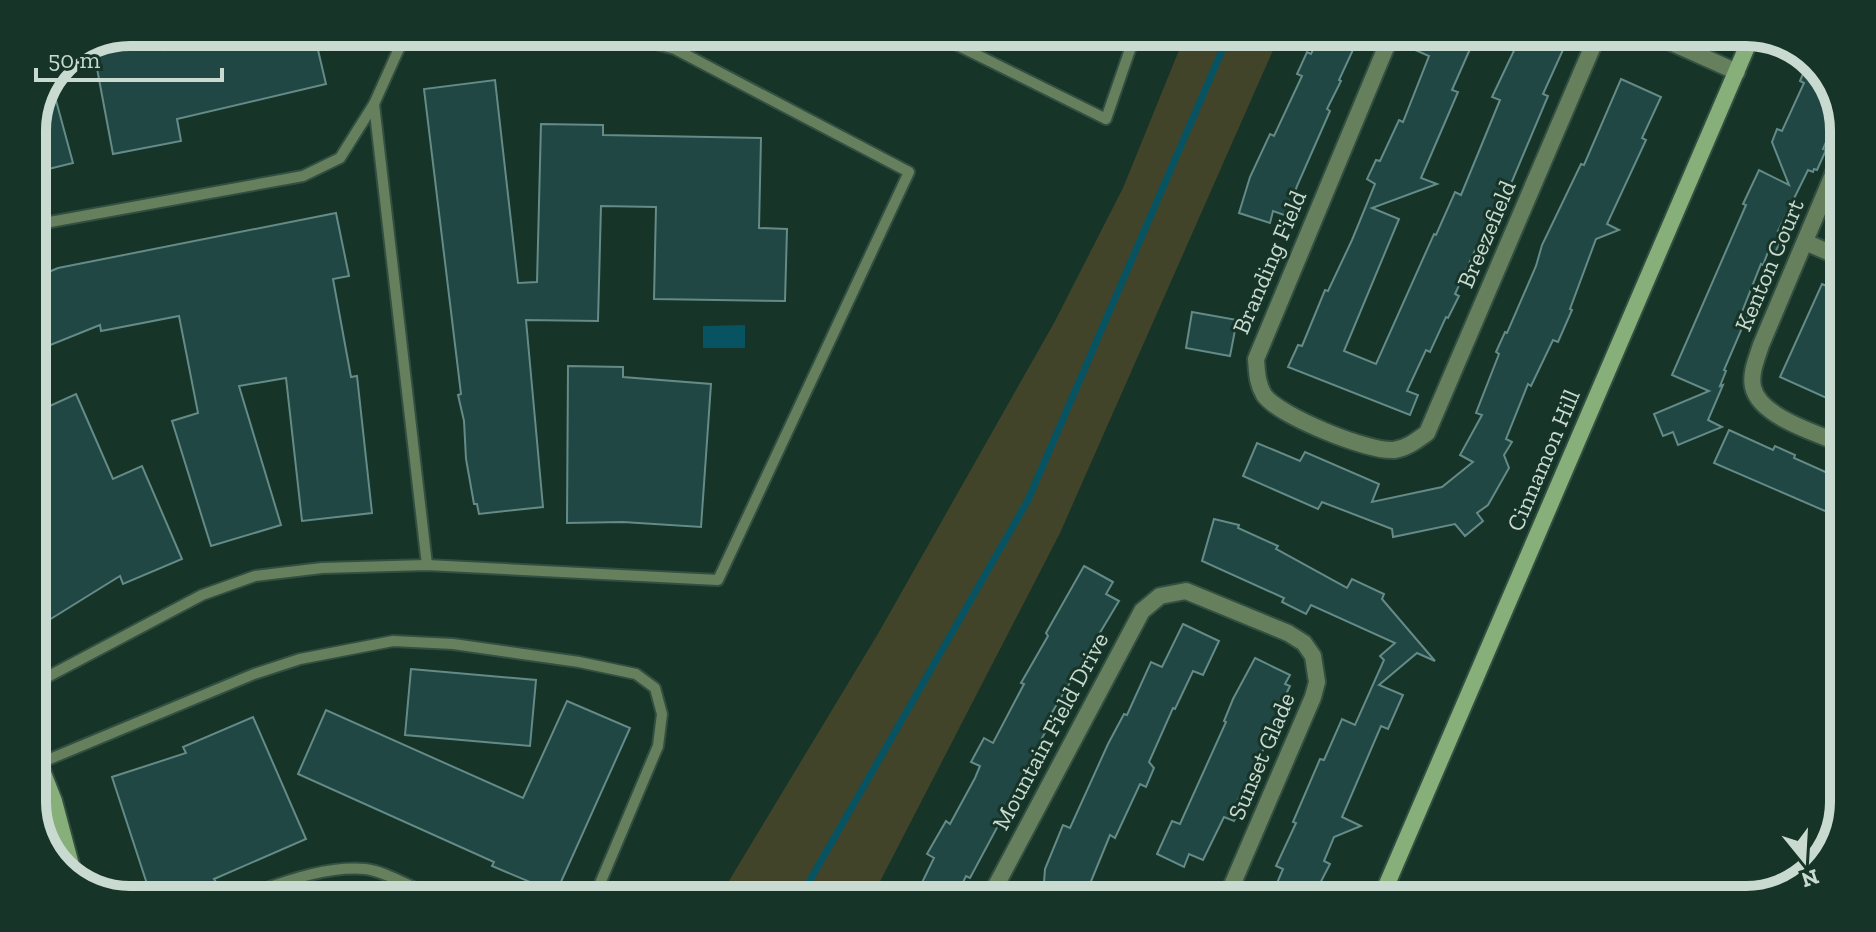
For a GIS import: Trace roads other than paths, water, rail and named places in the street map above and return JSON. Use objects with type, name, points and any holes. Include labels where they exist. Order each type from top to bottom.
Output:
[{"type":"street","name":"Branding Field","points":[[1386,46],[1258,350],[1257,380],[1265,396],[1282,412],[1371,449],[1405,448],[1416,441]]},
{"type":"street","name":"Breezefield","points":[[1416,441],[1427,433],[1593,46]]},
{"type":"street","points":[[1679,46],[1737,72]]},
{"type":"street","name":"Cinnamon Hill","points":[[1386,886],[1747,46]]},
{"type":"street","name":"Kenton Court","points":[[1830,182],[1761,345],[1752,386],[1758,400],[1793,423],[1830,439]]},
{"type":"street","points":[[1805,242],[1830,253]]},
{"type":"street","name":"Sunset Glade","points":[[1160,596],[1186,591],[1288,633],[1304,643],[1316,667],[1313,697],[1232,886]]},
{"type":"street","name":"Mountain Field Drive","points":[[996,886],[1127,635],[1142,611],[1160,596]]},
{"type":"street","points":[[46,781],[70,860]]},
{"type":"lane","points":[[46,223],[303,176],[340,158],[374,104],[400,46]]},
{"type":"lane","points":[[46,678],[202,595],[255,576],[322,568],[427,565],[718,580],[909,172],[664,46]]},
{"type":"lane","points":[[959,46],[1106,119],[1131,46]]},
{"type":"lane","points":[[374,104],[427,565]]},
{"type":"lane","points":[[46,761],[254,674],[300,659],[393,641],[453,644],[579,662],[636,674],[655,688],[662,714],[658,746],[599,886]]},
{"type":"lane","points":[[273,886],[327,872],[367,869],[409,886]]},
{"type":"water","points":[[745,325],[745,348],[703,348],[703,326]]},
{"type":"waterway","points":[[807,886],[1028,500],[1224,46]]}]
